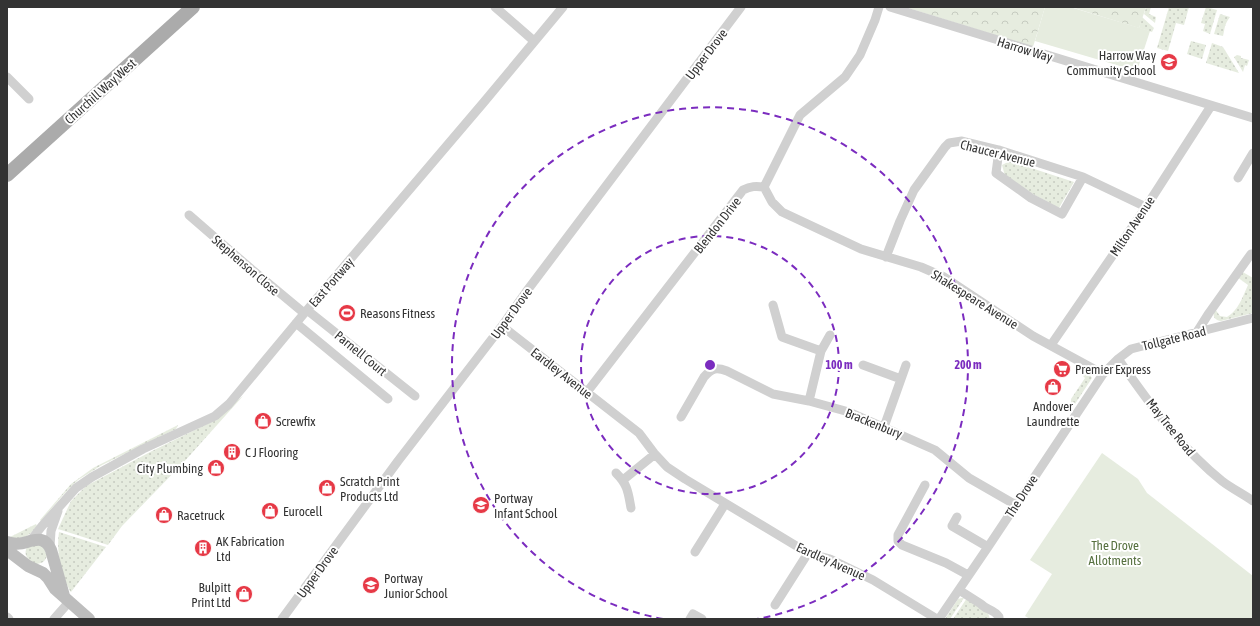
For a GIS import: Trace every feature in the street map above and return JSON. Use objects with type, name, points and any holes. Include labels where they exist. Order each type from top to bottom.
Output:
[{"type":"main road","name":"Churchill Way West","points":[[7,175],[193,7]]},
{"type":"main road","points":[[7,542],[17,544],[35,539],[42,540],[51,551],[67,599]]},
{"type":"main road","points":[[23,561],[22,552],[29,541]]},
{"type":"main road","points":[[7,550],[28,566],[48,578],[55,589],[89,619]]},
{"type":"main road","points":[[34,569],[41,568],[46,565],[49,561],[51,551]]},
{"type":"street","points":[[495,7],[534,41]]},
{"type":"street","name":"East Portway","points":[[29,541],[76,488],[92,477],[143,449],[215,416],[222,410],[242,389],[305,312],[563,7]]},
{"type":"street","name":"Upper Drove","points":[[282,619],[398,462],[742,7]]},
{"type":"street","points":[[764,188],[800,115],[845,77],[860,55],[879,7]]},
{"type":"street","name":"Harrow Way","points":[[890,7],[1253,118]]},
{"type":"street","points":[[7,77],[29,99]]},
{"type":"street","name":"Milton Avenue","points":[[1051,345],[1146,207],[1211,106]]},
{"type":"street","name":"Chaucer Avenue","points":[[886,257],[914,190],[940,153],[949,143],[962,141],[999,150],[1083,177],[1146,207]]},
{"type":"street","points":[[999,150],[996,173],[1031,198],[1062,214],[1083,177]]},
{"type":"street","points":[[1238,178],[1253,153]]},
{"type":"street","name":"Blendon Drive","points":[[587,392],[743,190],[753,186],[764,188]]},
{"type":"street","name":"Shakespeare Avenue","points":[[764,188],[772,202],[782,212],[861,249],[921,266],[944,277],[1033,336],[1103,374]]},
{"type":"street","name":"Stephenson Close","points":[[189,215],[250,268],[305,312]]},
{"type":"street","points":[[1197,332],[1251,254],[1253,254]]},
{"type":"street","points":[[773,305],[782,337],[821,350]]},
{"type":"street","name":"Parnell Court","points":[[305,312],[415,396]]},
{"type":"street","points":[[1209,313],[1216,327]]},
{"type":"street","name":"Tollgate Road","points":[[1103,374],[1131,349],[1253,318]]},
{"type":"street","points":[[296,323],[388,399]]},
{"type":"street","name":"Eardley Avenue","points":[[502,326],[639,433],[655,454],[667,466],[725,504],[808,553],[830,559],[873,580],[938,619]]},
{"type":"street","points":[[809,401],[821,350],[830,335]]},
{"type":"street","name":"May Tree Road","points":[[1118,359],[1182,443],[1197,459],[1222,481],[1253,501]]},
{"type":"street","points":[[863,365],[901,379]]},
{"type":"street","points":[[884,427],[906,366]]},
{"type":"street","name":"Brackenbury","points":[[681,417],[704,377],[709,372],[719,368],[773,394],[809,401],[849,412],[935,450],[968,478],[1016,505]]},
{"type":"street","name":"The Drove","points":[[938,619],[988,547],[1103,374]]},
{"type":"street","points":[[623,480],[655,454]]},
{"type":"street","points":[[616,473],[627,486],[631,508]]},
{"type":"street","points":[[925,485],[898,535],[898,541],[902,545],[946,563],[968,575]]},
{"type":"street","points":[[695,552],[725,504]]},
{"type":"street","name":"East Portway","points":[[51,551],[51,531],[59,507]]},
{"type":"street","points":[[957,517],[952,526],[988,547]]},
{"type":"street","points":[[775,605],[808,553]]},
{"type":"street","points":[[959,590],[984,607],[996,612],[999,619]]},
{"type":"street","points":[[54,619],[67,599]]},
{"type":"street","points":[[690,614],[702,619]]},
{"type":"green space","points":[[905,7],[1045,7],[1033,47]]},
{"type":"green space","points":[[1045,7],[1070,7],[1150,31],[1137,71],[1035,41]]},
{"type":"green space","points":[[1071,7],[1146,7],[1139,28]]},
{"type":"green space","points":[[1146,7],[1151,7],[1149,14],[1156,17],[1155,23],[1144,14]]},
{"type":"green space","points":[[1169,7],[1189,7],[1184,25],[1176,23],[1168,51],[1157,48]]},
{"type":"green space","points":[[1206,7],[1217,10],[1210,34],[1203,31],[1205,24],[1201,23]]},
{"type":"green space","points":[[1220,14],[1230,17],[1226,24],[1223,36],[1214,34]]},
{"type":"green space","points":[[1142,17],[1154,28],[1152,32],[1139,28]]},
{"type":"green space","points":[[1191,41],[1206,45],[1202,59],[1187,54]]},
{"type":"green space","points":[[1212,43],[1223,47],[1239,73],[1206,63]]},
{"type":"green space","points":[[1237,55],[1241,56],[1241,58],[1249,60],[1247,66],[1245,65],[1243,72],[1234,57]]},
{"type":"green space","points":[[1010,161],[1074,182],[1059,208],[1031,193],[1005,176],[1002,165]]},
{"type":"green space","points":[[1241,271],[1253,278],[1253,313],[1221,321],[1217,320],[1214,317],[1215,309],[1220,316],[1227,317],[1234,311],[1242,298],[1248,285],[1237,277]]},
{"type":"green space","points":[[1083,371],[1089,373],[1092,378],[1075,404],[1072,405],[1071,399],[1085,378],[1081,374]]},
{"type":"green space","points":[[243,396],[183,463],[122,526],[108,545],[58,529],[71,501],[86,486],[211,422]]},
{"type":"green space","points":[[178,425],[176,429],[102,465],[78,480],[41,521],[40,520],[71,484],[93,468]]},
{"type":"green space","name":"The Drove Allotments","points":[[1102,453],[1138,479],[1147,493],[1253,576],[1253,619],[1030,619],[1025,616],[1052,574],[1030,560]]},
{"type":"green space","points":[[36,524],[37,526],[25,537],[8,538]]},
{"type":"green space","points":[[59,532],[106,547],[71,592],[64,577],[60,562],[58,547]]},
{"type":"green space","points":[[42,543],[47,556],[45,560],[39,564],[35,564],[26,555],[27,547]]},
{"type":"green space","points":[[964,598],[950,619],[945,619],[958,599]]},
{"type":"green space","points":[[967,598],[988,613],[990,619],[953,619]]},
{"type":"place","name":"Harrow Way Community School","points":[[1169,62]]},
{"type":"place","name":"Reasons Fitness","points":[[347,313]]},
{"type":"place","name":"Premier Express","points":[[1062,369]]},
{"type":"place","name":"Andover Laundrette","points":[[1053,387]]},
{"type":"place","name":"Screwfix","points":[[263,421]]},
{"type":"place","name":"C J Flooring","points":[[232,452]]},
{"type":"place","name":"City Plumbing","points":[[216,468]]},
{"type":"place","name":"Scratch Print Products Ltd","points":[[327,488]]},
{"type":"place","name":"Portway Infant School","points":[[481,505]]},
{"type":"place","name":"Eurocell","points":[[270,511]]},
{"type":"place","name":"Racetruck","points":[[164,515]]},
{"type":"place","name":"AK Fabrication Ltd","points":[[203,548]]},
{"type":"place","name":"Portway Junior School","points":[[371,585]]},
{"type":"place","name":"Bulpitt Print Ltd","points":[[244,594]]}]
